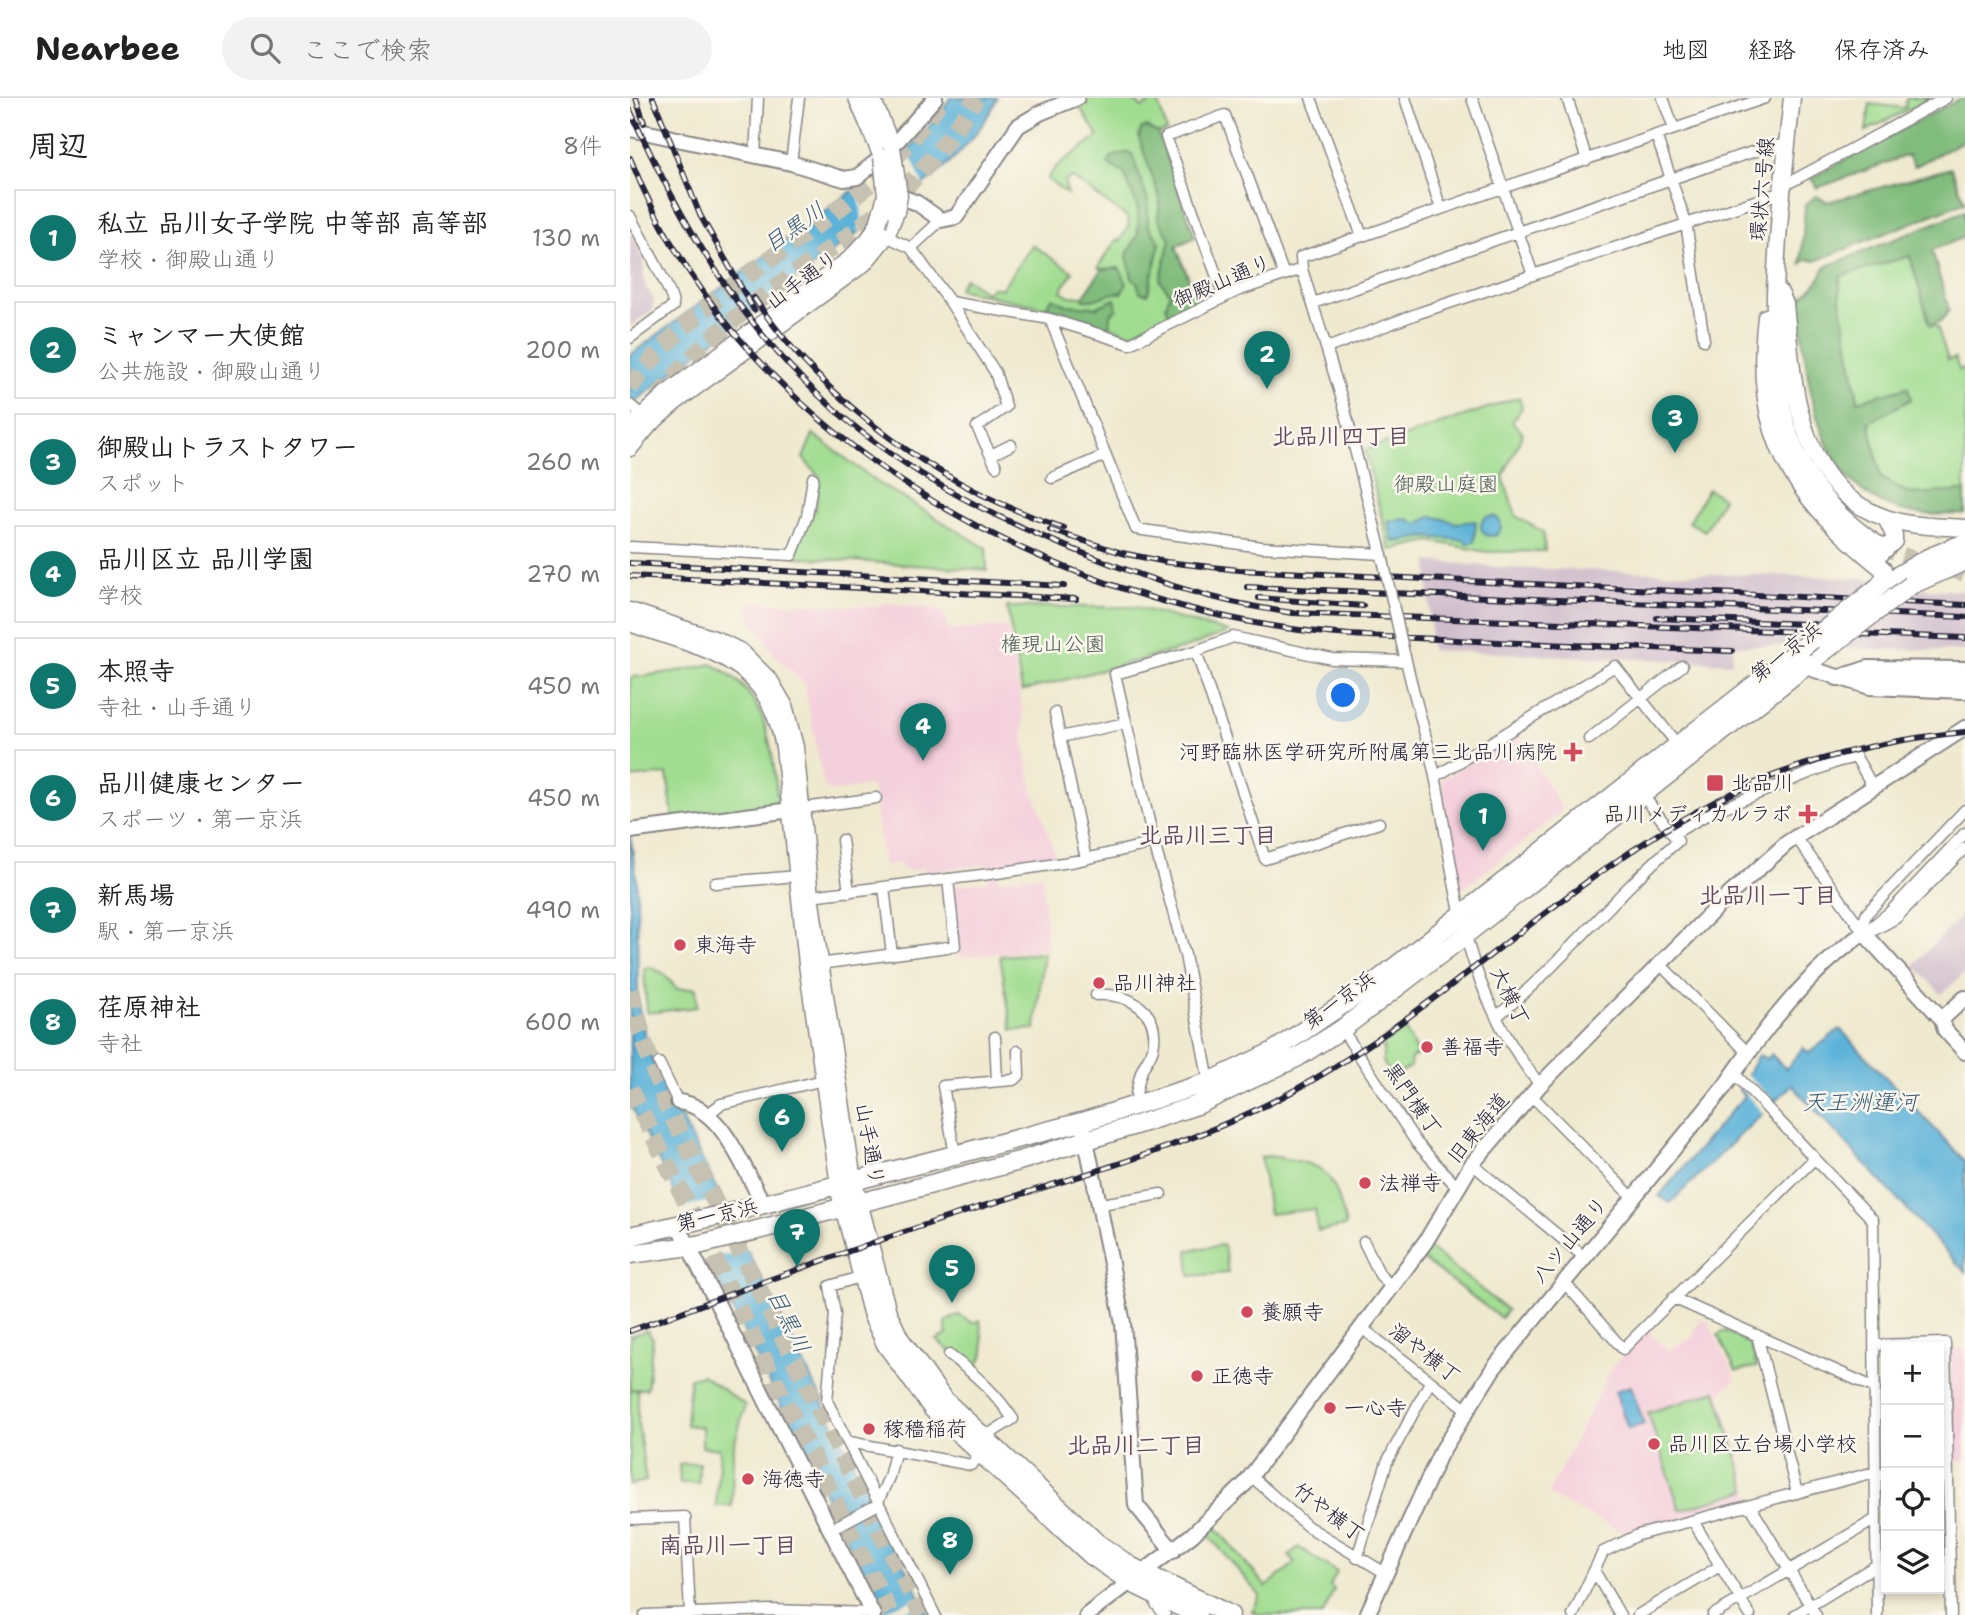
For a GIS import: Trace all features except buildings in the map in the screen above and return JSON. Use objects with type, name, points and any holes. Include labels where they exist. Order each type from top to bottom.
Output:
[{"type":"highway","name":"第一京浜","points":[[630,1236],[764,1205],[1082,1122],[1209,1082],[1272,1052],[1306,1032],[1459,916],[1877,589],[1939,553],[1965,543]]},
{"type":"highway","name":"第一京浜","points":[[630,1254],[693,1246],[1019,1161],[1197,1105],[1244,1085],[1298,1057],[1342,1029],[1911,585],[1965,561]]},
{"type":"highway","name":"山手通り","points":[[846,1183],[860,1277],[873,1316],[904,1371],[933,1409],[982,1447]]},
{"type":"highway","name":"山手通り","points":[[850,1204],[899,1338],[982,1447],[1091,1555],[1138,1578],[1230,1615]]},
{"type":"highway","name":"山手通り","points":[[1138,1578],[1161,1597],[1198,1615]]},
{"type":"main road","name":"山手通り","points":[[630,428],[636,410],[849,260],[882,230],[887,152],[858,98]]},
{"type":"main road","name":"山手通り","points":[[630,449],[662,412],[864,263],[897,204],[887,152],[872,98]]},
{"type":"main road","name":"環状六号線","points":[[1792,98],[1775,285],[1774,353],[1778,395],[1788,436],[1806,474],[1821,495],[1874,552]]},
{"type":"main road","points":[[1775,285],[1785,304],[1797,398],[1812,449],[1825,470],[1849,497],[1886,518],[1919,526],[1965,528]]},
{"type":"main road","points":[[1874,552],[1881,556],[1894,541],[1886,518]]},
{"type":"main road","points":[[1919,526],[1932,534],[1939,553],[1935,573]]},
{"type":"main road","points":[[1874,552],[1884,572],[1877,589]]},
{"type":"main road","name":"山手通り","points":[[630,611],[729,645],[761,670],[778,694],[791,724],[797,876],[824,1080],[846,1183]]},
{"type":"main road","name":"山手通り","points":[[630,623],[723,655],[753,677],[768,696],[778,720],[810,896],[846,1183]]},
{"type":"street","points":[[755,156],[758,98]]},
{"type":"street","points":[[791,163],[799,98]]},
{"type":"street","points":[[630,129],[791,163],[850,180],[887,152],[935,98]]},
{"type":"street","points":[[897,204],[917,203],[941,220],[951,220],[959,215],[1018,126],[1040,113],[1077,98]]},
{"type":"street","points":[[1311,98],[1362,236]]},
{"type":"street","points":[[1405,98],[1440,209]]},
{"type":"street","points":[[1472,98],[1534,275]]},
{"type":"street","points":[[1567,98],[1587,160]]},
{"type":"street","points":[[1664,98],[1674,129]]},
{"type":"street","points":[[1328,348],[1782,189],[1946,98]]},
{"type":"street","points":[[1302,269],[1301,257],[1757,99]]},
{"type":"street","points":[[1224,296],[1166,136],[1225,115],[1284,275]]},
{"type":"street","points":[[1656,135],[1686,223],[1704,340]]},
{"type":"street","points":[[1313,303],[1671,179],[1762,149],[1787,144]]},
{"type":"street","points":[[630,216],[674,298],[674,306],[630,338]]},
{"type":"street","points":[[911,248],[941,220]]},
{"type":"street","points":[[882,230],[911,248],[950,302],[995,373],[1006,407],[977,427],[996,466]]},
{"type":"street","name":"御殿山通り","points":[[950,302],[1050,319],[1130,344],[1224,296],[1302,269],[1328,348],[1383,557],[1405,657]]},
{"type":"street","points":[[1050,319],[1136,529],[1158,535],[1261,547],[1383,557]]},
{"type":"street","points":[[991,455],[1011,445]]},
{"type":"street","points":[[1052,478],[1106,455]]},
{"type":"street","points":[[630,547],[792,555],[807,516],[813,478]]},
{"type":"street","points":[[1209,1082],[1185,955],[1154,843],[1115,674],[1196,651],[1233,637],[1332,659],[1405,657],[1435,777],[1459,916]]},
{"type":"street","points":[[1196,651],[1265,859],[1379,822]]},
{"type":"street","points":[[1782,664],[1806,666],[1837,678],[1889,690],[1965,691]]},
{"type":"street","points":[[1435,777],[1615,666],[1677,744]]},
{"type":"street","points":[[1589,739],[1682,666]]},
{"type":"street","points":[[1837,678],[1868,668],[1965,668]]},
{"type":"street","points":[[1837,678],[1965,679]]},
{"type":"street","points":[[1055,713],[1086,859]]},
{"type":"street","points":[[1060,737],[1126,723]]},
{"type":"street","name":"旧東海道","points":[[1087,1615],[1172,1551],[1229,1500],[1251,1476],[1426,1241],[1472,1164],[1535,1090],[1727,897],[1796,837],[1965,728]]},
{"type":"street","points":[[1496,1017],[1527,992],[1675,838],[1710,813],[1836,762],[1856,757],[1873,787]]},
{"type":"street","points":[[1642,794],[1675,838]]},
{"type":"street","points":[[631,831],[876,798]]},
{"type":"street","points":[[1864,933],[1863,923],[1867,913],[1965,810]]},
{"type":"street","name":"八ツ山通り","points":[[1367,1615],[1431,1473],[1466,1409],[1512,1344],[1583,1256],[1738,1077],[1747,1052],[1825,966],[1890,912],[1965,833]]},
{"type":"street","points":[[1796,837],[1864,933],[1942,1019],[1945,1030],[1965,1052]]},
{"type":"street","points":[[842,840],[849,892]]},
{"type":"street","points":[[810,896],[1086,859],[1154,843]]},
{"type":"street","name":"八ツ山通り","points":[[1864,933],[1896,918],[1965,848]]},
{"type":"street","points":[[715,883],[797,876]]},
{"type":"street","points":[[819,964],[955,946],[948,879]]},
{"type":"street","points":[[884,887],[892,955]]},
{"type":"street","name":"大横丁","points":[[1459,916],[1496,1017],[1535,1090],[1633,1198]]},
{"type":"street","points":[[1660,964],[1747,1052]]},
{"type":"street","points":[[1096,995],[1116,994],[1130,999],[1144,1011],[1152,1026],[1153,1046],[1136,1094],[1142,1104]]},
{"type":"street","points":[[1942,1019],[1965,998]]},
{"type":"street","name":"黒門横丁","points":[[1342,1029],[1416,1142],[1458,1188]]},
{"type":"street","points":[[995,1037],[997,1081]]},
{"type":"street","points":[[955,1155],[943,1086],[1013,1080],[1019,1076],[1018,1051]]},
{"type":"street","points":[[659,1063],[678,1102],[699,1107],[708,1114],[725,1137],[764,1205]]},
{"type":"street","points":[[1738,1077],[1873,1220],[1877,1615]]},
{"type":"street","points":[[708,1114],[721,1104],[824,1080]]},
{"type":"street","points":[[1082,1122],[1101,1204],[1123,1323],[1136,1505],[1172,1551]]},
{"type":"street","points":[[1563,1281],[1623,1349],[1815,1158]]},
{"type":"street","points":[[1472,1164],[1583,1256]]},
{"type":"street","points":[[1101,1204],[1161,1194]]},
{"type":"street","points":[[645,1615],[690,1612],[873,1614],[835,1527],[682,1224]]},
{"type":"street","points":[[1364,1242],[1380,1275],[1392,1287]]},
{"type":"street","points":[[860,1277],[830,1286],[835,1314],[827,1401],[877,1505],[935,1615]]},
{"type":"street","points":[[1672,1298],[1875,1388]]},
{"type":"street","name":"溜や横丁","points":[[1362,1328],[1466,1409]]},
{"type":"street","points":[[1756,1335],[1797,1493]]},
{"type":"street","points":[[1875,1345],[1945,1343],[1944,1475],[1951,1615]]},
{"type":"street","points":[[849,1442],[971,1465],[982,1447],[1013,1419],[1003,1403],[949,1355]]},
{"type":"street","points":[[1357,1558],[1387,1462],[1430,1382]]},
{"type":"street","points":[[835,1527],[877,1505],[896,1449]]},
{"type":"street","points":[[1573,1615],[1603,1552],[1638,1535],[1875,1472],[1881,1474]]},
{"type":"street","name":"竹や横丁","points":[[1251,1476],[1307,1526],[1387,1574]]},
{"type":"street","points":[[1751,1507],[1813,1611]]},
{"type":"street","points":[[630,1519],[685,1517],[690,1612]]},
{"type":"street","points":[[1713,1615],[1876,1519]]},
{"type":"street","points":[[1693,1521],[1750,1615]]},
{"type":"street","points":[[1638,1615],[1720,1566]]},
{"type":"street","points":[[1795,1615],[1813,1611],[1875,1566]]},
{"type":"street","points":[[1595,1572],[1620,1615]]},
{"type":"street","points":[[1161,1597],[1156,1604],[1165,1615]]},
{"type":"shaded area","points":[[630,231],[643,261],[645,286],[654,299],[652,311],[630,326]]},
{"type":"shaded area","points":[[1428,561],[1509,568],[1861,578],[1927,589],[1965,591],[1965,651],[1733,645],[1732,663],[1431,650]]},
{"type":"shaded area","points":[[750,602],[875,607],[886,603],[943,610],[948,630],[1007,627],[1023,714],[1023,739],[1031,784],[1056,857],[996,867],[1000,880],[1041,874],[1048,949],[959,957],[951,887],[989,881],[987,864],[925,872],[924,867],[913,871],[902,868],[900,863],[883,865],[872,785],[832,792],[824,785],[804,683],[774,654],[749,615]]},
{"type":"shaded area","points":[[1517,732],[1563,811],[1459,892],[1441,780]]},
{"type":"shaded area","points":[[1965,911],[1965,973],[1941,994],[1914,965]]},
{"type":"shaded area","name":"品川区立台場小学校","points":[[1701,1318],[1708,1322],[1736,1379],[1720,1394],[1752,1500],[1626,1534],[1548,1494],[1613,1366],[1647,1331],[1668,1350],[1692,1338]]},
{"type":"shaded area","points":[[1951,1349],[1965,1349],[1965,1461],[1951,1462]]},
{"type":"green space","points":[[1084,98],[1116,98],[1119,101],[1132,98],[1142,108],[1157,98],[1167,131],[1158,134],[1195,237],[1176,246],[1197,300],[1130,334],[1079,315],[958,289],[965,278],[985,292],[993,287],[1001,289],[1032,245],[1073,272],[1061,291],[1070,296],[1083,297],[1102,270],[1098,267],[1116,240],[1120,241],[1129,225],[1127,217],[1071,177],[1065,182],[1067,194],[1047,179],[1057,166],[1098,136],[1077,103]]},
{"type":"green space","points":[[1907,98],[1931,98],[1866,131],[1870,104],[1905,108]]},
{"type":"green space","points":[[1965,98],[1965,140],[1914,167],[1908,155],[1817,188],[1811,178]]},
{"type":"green space","points":[[1146,127],[1158,133],[1195,237],[1176,246],[1197,300],[1169,314],[1166,306],[1170,293],[1160,281],[1170,239],[1158,219],[1160,199],[1139,138],[1141,129]]},
{"type":"green space","points":[[1128,152],[1132,154],[1148,201],[1148,225],[1160,243],[1148,294],[1140,292],[1137,282],[1132,278],[1127,255],[1138,234],[1138,209],[1124,173],[1108,164],[1111,157]]},
{"type":"green space","points":[[1951,168],[1965,202],[1815,261],[1807,259],[1801,264],[1805,205],[1816,196],[1828,202]]},
{"type":"green space","points":[[1965,211],[1965,237],[1932,250],[1949,310],[1941,321],[1930,325],[1910,256],[1840,276],[1840,300],[1858,401],[1908,387],[1911,399],[1869,422],[1881,478],[1910,494],[1965,491],[1965,514],[1922,514],[1886,505],[1858,487],[1838,463],[1823,434],[1813,402],[1798,301],[1817,283],[1825,267]]},
{"type":"green space","points":[[1910,256],[1930,325],[1937,326],[1948,360],[1955,358],[1959,370],[1965,368],[1965,491],[1910,494],[1881,478],[1869,422],[1911,399],[1907,387],[1858,401],[1840,300],[1840,276]]},
{"type":"green space","points":[[1119,268],[1127,284],[1121,293],[1084,300],[1083,297],[1102,269]]},
{"type":"green space","points":[[1052,298],[1067,305],[1097,307],[1115,299],[1117,309],[1110,315],[1109,326],[1046,307]]},
{"type":"green space","name":"御殿山庭園","points":[[1519,397],[1522,408],[1512,422],[1523,433],[1503,477],[1516,516],[1543,532],[1545,551],[1487,552],[1430,541],[1390,550],[1365,450]]},
{"type":"green space","points":[[813,434],[877,482],[986,548],[987,570],[795,557],[800,539],[816,507],[820,478],[803,458]]},
{"type":"green space","points":[[1708,489],[1723,498],[1705,531],[1689,522]]},
{"type":"green space","name":"権現山公園","points":[[1007,607],[1136,607],[1228,632],[1185,648],[1022,691]]},
{"type":"green space","points":[[711,664],[730,675],[745,689],[756,705],[769,742],[778,804],[673,818],[667,774],[630,778],[630,678]]},
{"type":"green space","points":[[1044,953],[1035,1029],[1012,1030],[1000,956]]},
{"type":"green space","points":[[650,967],[663,973],[677,989],[696,988],[697,1007],[647,1013],[644,968]]},
{"type":"green space","points":[[1405,1029],[1418,1055],[1411,1058],[1410,1067],[1392,1078],[1383,1062],[1383,1044]]},
{"type":"green space","points":[[1261,1157],[1304,1162],[1324,1172],[1336,1191],[1346,1226],[1318,1231],[1315,1209],[1269,1214]]},
{"type":"green space","points":[[1224,1245],[1228,1273],[1190,1276],[1188,1250]]},
{"type":"green space","points":[[1429,1248],[1507,1310],[1501,1318],[1421,1258]]},
{"type":"green space","points":[[959,1315],[973,1323],[980,1320],[984,1353],[975,1372],[936,1340],[947,1335],[945,1322]]},
{"type":"green space","points":[[647,1330],[653,1339],[647,1389],[631,1389],[638,1391],[638,1423],[646,1481],[630,1485],[630,1336]]},
{"type":"green space","points":[[1725,1331],[1750,1344],[1757,1367],[1736,1371],[1718,1335]]},
{"type":"green space","points":[[702,1375],[745,1405],[733,1450],[732,1506],[716,1506],[720,1449],[702,1447],[702,1427],[686,1425],[690,1378]]},
{"type":"green space","points":[[1716,1391],[1747,1490],[1680,1510],[1648,1413]]},
{"type":"green space","points":[[699,1463],[699,1483],[680,1483],[679,1464]]},
{"type":"green space","points":[[1214,1525],[1266,1587],[1295,1563],[1289,1556],[1298,1547],[1337,1572],[1330,1586],[1334,1589],[1323,1615],[1260,1615],[1252,1611],[1260,1596],[1206,1532]]},
{"type":"water","points":[[950,98],[997,98],[984,122],[967,144],[928,182],[735,324],[630,406],[630,355],[908,150],[941,113]]},
{"type":"water","points":[[1432,516],[1457,523],[1476,521],[1474,542],[1466,544],[1465,540],[1426,537],[1393,542],[1388,521],[1408,519],[1417,524]]},
{"type":"water","points":[[1491,516],[1498,519],[1501,526],[1498,533],[1491,536],[1484,533],[1481,526],[1484,519]]},
{"type":"water","points":[[630,833],[637,883],[638,1005],[649,1053],[929,1615],[885,1615],[630,1103]]},
{"type":"water","name":"天王洲運河","points":[[1840,1029],[1965,1161],[1965,1272],[1792,1085],[1670,1203],[1659,1196],[1744,1096],[1739,1090],[1758,1055],[1768,1059],[1771,1054],[1786,1069],[1803,1048],[1809,1053]]},
{"type":"water","points":[[1631,1386],[1644,1424],[1628,1429],[1615,1391]]},
{"type":"pier","points":[[907,148],[923,184],[857,233],[862,219],[858,186]]},
{"type":"pier","points":[[1746,1074],[1777,1104],[1765,1115],[1739,1087]]},
{"type":"pier","points":[[723,1198],[749,1249],[705,1259],[680,1208]]},
{"type":"pier","points":[[922,1597],[925,1604],[894,1615],[884,1615],[882,1611]]},
{"type":"tunnel","points":[[630,388],[654,358],[707,307],[828,217],[881,173],[942,98]]},
{"type":"tunnel","points":[[657,400],[681,370],[733,320],[845,238],[904,189],[943,146],[976,98]]},
{"type":"tunnel","points":[[1880,546],[1926,564],[1965,574]]},
{"type":"tunnel","points":[[630,990],[643,1040],[667,1106],[922,1615]]},
{"type":"tunnel","points":[[630,1089],[891,1615]]},
{"type":"railway","points":[[636,98],[644,123]]},
{"type":"railway","points":[[653,98],[700,215],[754,310]]},
{"type":"railway","points":[[630,110],[669,190],[710,261],[754,324],[803,380],[859,430],[922,474],[993,514],[1075,550],[1182,589],[1236,603],[1293,613],[1965,638]]},
{"type":"railway","points":[[630,158],[677,253],[738,337],[812,412],[895,477],[986,531],[1083,574],[1183,607],[1285,628],[1382,637],[1732,651]]},
{"type":"railway","points":[[754,298],[783,337],[815,373],[851,407],[890,438],[974,491],[1064,528]]},
{"type":"railway","points":[[1050,530],[1122,553],[1166,562],[1239,570],[1965,605]]},
{"type":"railway","points":[[630,563],[1064,586]]},
{"type":"railway","points":[[630,576],[1076,599]]},
{"type":"railway","points":[[1247,587],[1965,617]]},
{"type":"railway","points":[[1259,598],[1363,606]]},
{"type":"railway","points":[[1657,618],[1853,626]]},
{"type":"railway","points":[[630,1331],[912,1229],[1160,1150],[1241,1117],[1334,1067],[1386,1033],[1586,883],[1690,815],[1755,783],[1823,759],[1893,742],[1965,732]]},
{"type":"place","name":"ミャンマー大使館","points":[[1267,389]]},
{"type":"place","name":"御殿山トラストタワー","points":[[1675,453]]},
{"type":"place","name":"河野臨牀医学研究所附属第三北品川病院","points":[[1573,752]]},
{"type":"place","name":"品川区立 品川学園","points":[[923,761]]},
{"type":"place","name":"北品川","points":[[1715,783]]},
{"type":"place","name":"品川メディカルラボ","points":[[1808,814]]},
{"type":"place","name":"私立 品川女子学院 中等部 高等部","points":[[1483,851]]},
{"type":"place","name":"東海寺","points":[[680,945]]},
{"type":"place","name":"品川神社","points":[[1099,983]]},
{"type":"place","name":"善福寺","points":[[1427,1047]]},
{"type":"place","name":"品川健康センター","points":[[782,1152]]},
{"type":"place","name":"法禅寺","points":[[1365,1183]]},
{"type":"place","name":"新馬場","points":[[797,1267]]},
{"type":"place","name":"本照寺","points":[[952,1303]]},
{"type":"place","name":"養願寺","points":[[1247,1312]]},
{"type":"place","name":"正徳寺","points":[[1197,1376]]},
{"type":"place","name":"一心寺","points":[[1330,1408]]},
{"type":"place","name":"稼穡稲荷","points":[[869,1429]]},
{"type":"place","name":"品川区立台場小学校","points":[[1654,1444]]},
{"type":"place","name":"海徳寺","points":[[748,1479]]},
{"type":"place","name":"荏原神社","points":[[950,1575]]},
{"type":"district","name":"北品川四丁目","points":[[1341,436]]},
{"type":"district","name":"北品川三丁目","points":[[1208,835]]},
{"type":"district","name":"北品川一丁目","points":[[1768,895]]},
{"type":"district","name":"北品川二丁目","points":[[1136,1445]]},
{"type":"district","name":"南品川一丁目","points":[[728,1545]]},
{"type":"water label","name":"目黒川","points":[[794,227]]},
{"type":"water label","name":"目黒川","points":[[789,1321]]}]
